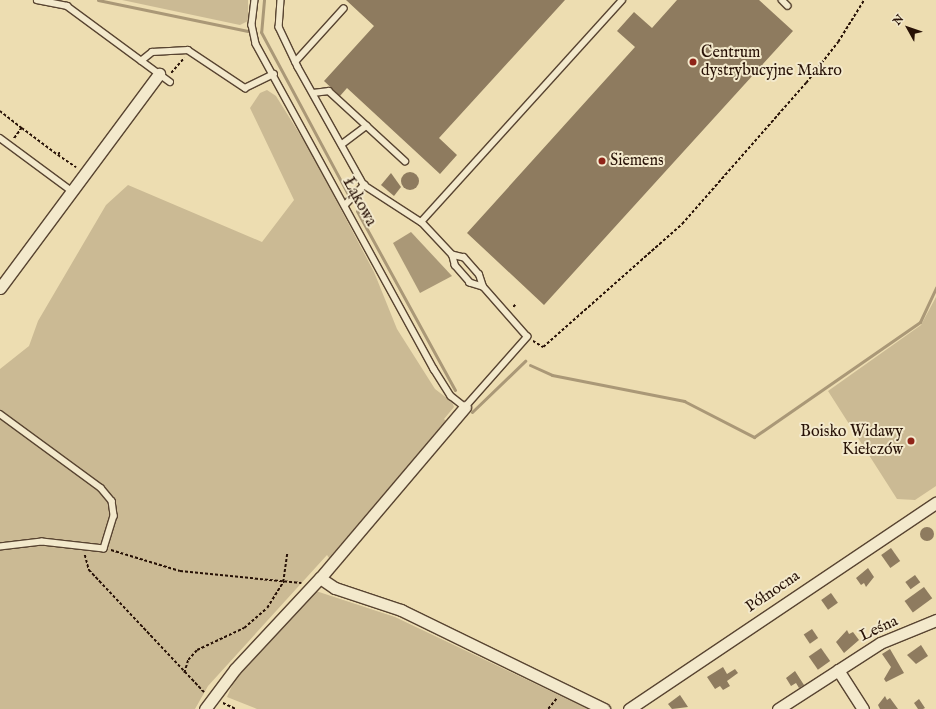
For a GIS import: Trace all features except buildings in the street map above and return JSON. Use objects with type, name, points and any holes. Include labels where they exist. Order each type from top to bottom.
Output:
[{"type":"street","points":[[0,288],[87,171],[162,76]]},
{"type":"street","points":[[205,709],[235,669],[320,578],[465,407]]},
{"type":"street","name":"Północna","points":[[629,709],[936,503]]},
{"type":"street","points":[[320,578],[335,588],[388,604],[604,709]]},
{"type":"street","name":"Leśna","points":[[778,709],[880,643],[936,620]]},
{"type":"street","points":[[838,670],[863,709]]},
{"type":"lane","points":[[37,0],[67,6],[170,82]]},
{"type":"lane","name":"Łąkowa","points":[[255,0],[253,37],[442,382],[465,407]]},
{"type":"lane","points":[[281,0],[279,27],[296,62],[364,184],[422,222],[452,255],[455,266],[470,283],[482,288],[527,337],[465,407]]},
{"type":"lane","points":[[422,222],[622,0]]},
{"type":"lane","points":[[782,0],[788,6]]},
{"type":"lane","points":[[296,62],[343,8]]},
{"type":"lane","points":[[141,60],[152,52],[188,50],[245,88],[254,87],[274,74]]},
{"type":"lane","points":[[313,93],[329,91],[405,161]]},
{"type":"lane","points":[[342,145],[367,126]]},
{"type":"lane","points":[[0,138],[3,143],[72,191]]},
{"type":"lane","points":[[345,205],[364,184]]},
{"type":"lane","points":[[452,255],[464,258],[479,274],[482,288]]},
{"type":"lane","points":[[0,414],[109,496],[114,516],[104,549],[42,542],[0,546]]},
{"type":"path","points":[[527,337],[543,347],[682,224],[810,77],[838,42],[864,0]]},
{"type":"path","points":[[162,76],[188,50]]},
{"type":"path","points":[[0,111],[58,155],[87,171]]},
{"type":"path","points":[[14,140],[22,128]]},
{"type":"path","points":[[35,138],[38,135]]},
{"type":"path","points":[[58,155],[60,151]]},
{"type":"path","points":[[78,545],[89,570],[184,673],[207,694]]},
{"type":"path","points":[[104,549],[180,571],[295,583]]},
{"type":"path","points":[[184,673],[188,660],[197,650],[244,628],[267,608],[283,582],[287,553]]},
{"type":"path","points":[[548,709],[564,689]]},
{"type":"shaded area","points":[[122,0],[248,0],[248,21],[240,25]]},
{"type":"shaded area","points":[[267,90],[276,96],[309,149],[374,272],[397,329],[435,389],[452,402],[454,407],[444,419],[446,421],[329,558],[327,555],[208,686],[195,709],[0,709],[0,369],[29,346],[38,321],[106,205],[128,185],[262,242],[294,200],[250,108],[260,93]]},
{"type":"shaded area","points":[[411,232],[452,276],[420,293],[393,243]]},
{"type":"shaded area","points":[[936,297],[936,486],[915,500],[897,499],[828,391],[921,325]]},
{"type":"shaded area","points":[[316,591],[395,617],[588,709],[257,709],[227,697],[234,681]]},
{"type":"waterway","points":[[98,0],[248,31]]},
{"type":"waterway","points":[[264,0],[261,32],[348,194]]},
{"type":"waterway","points":[[357,211],[455,390]]},
{"type":"waterway","points":[[530,365],[552,375],[684,401],[754,437],[920,322],[936,288]]},
{"type":"waterway","points":[[472,412],[525,361]]},
{"type":"place","name":"Centrum dystrybucyjne Makro","points":[[693,62]]},
{"type":"place","name":"Siemens","points":[[602,161]]},
{"type":"place","name":"Boisko Widawy Kiełczów","points":[[911,441]]}]
